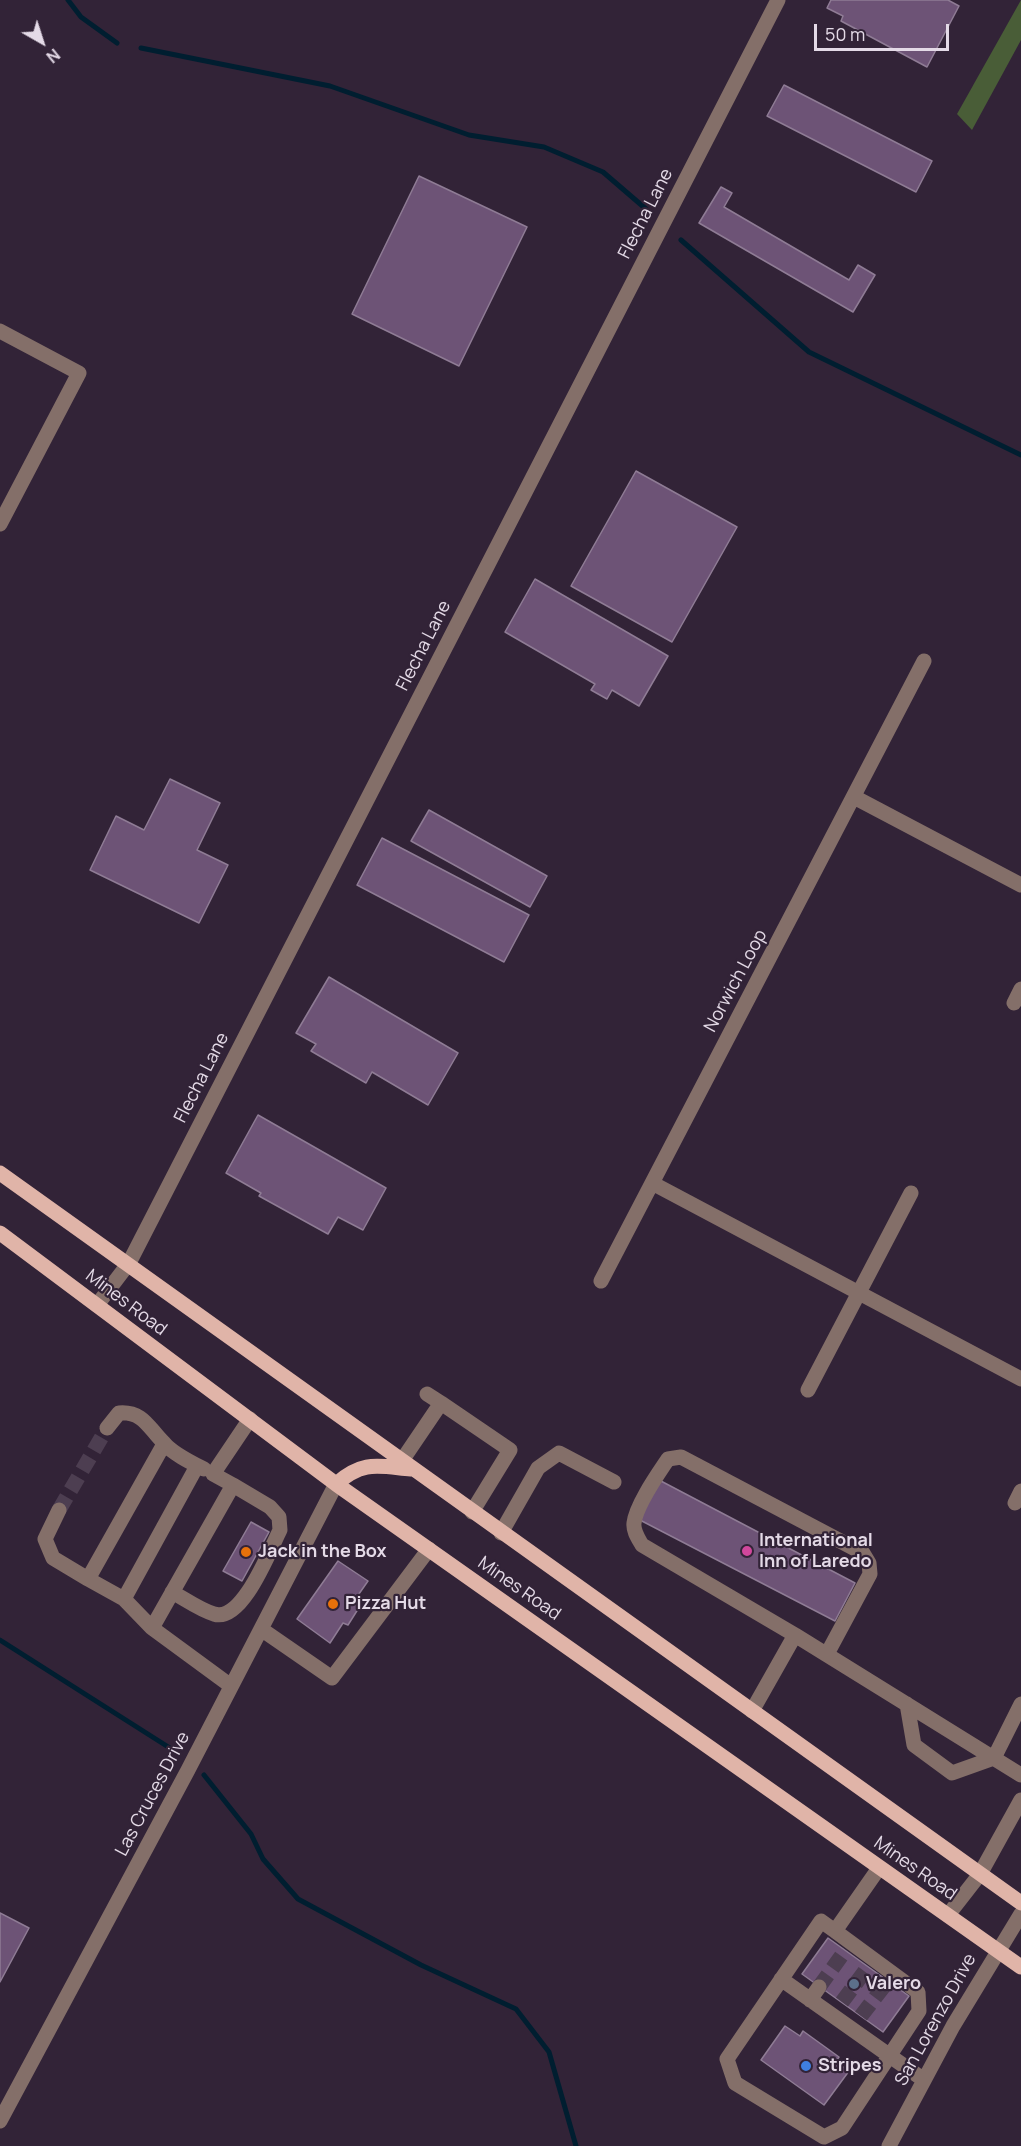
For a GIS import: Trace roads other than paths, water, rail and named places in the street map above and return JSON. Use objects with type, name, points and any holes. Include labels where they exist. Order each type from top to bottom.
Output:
[{"type":"main road","name":"Mines Road","points":[[0,1173],[129,1263],[406,1466],[1021,1903]]},
{"type":"main road","name":"Mines Road","points":[[0,1233],[336,1484],[1021,1967]]},
{"type":"main road","points":[[336,1484],[351,1470],[373,1466],[406,1466]]},
{"type":"street","name":"Flecha Lane","points":[[97,1305],[129,1263],[778,0]]},
{"type":"street","points":[[0,332],[79,373],[0,525]]},
{"type":"street","name":"Norwich Loop","points":[[601,1281],[924,661]]},
{"type":"street","points":[[854,796],[1021,885]]},
{"type":"street","points":[[652,1183],[1021,1379]]},
{"type":"street","points":[[808,1390],[911,1193]]},
{"type":"street","points":[[427,1394],[510,1450],[472,1512]]},
{"type":"street","points":[[406,1466],[441,1403]]},
{"type":"street","points":[[107,1428],[119,1413],[131,1412],[154,1429],[164,1444],[196,1466],[270,1507],[279,1517],[280,1530],[241,1605],[228,1614],[215,1615],[172,1592]]},
{"type":"street","points":[[213,1474],[250,1419]]},
{"type":"street","points":[[88,1579],[164,1444]]},
{"type":"street","points":[[501,1533],[538,1468],[559,1453],[614,1482]]},
{"type":"street","points":[[826,1654],[870,1574],[869,1563],[863,1553],[681,1457],[668,1459],[656,1476],[634,1522],[636,1535],[642,1545],[795,1635],[1021,1775]]},
{"type":"street","points":[[124,1599],[196,1466]]},
{"type":"street","name":"Las Cruces Drive","points":[[0,2121],[5,2101],[231,1686],[336,1484]]},
{"type":"street","points":[[152,1628],[232,1485]]},
{"type":"street","points":[[59,1510],[45,1539],[53,1558],[124,1599],[152,1628],[231,1686]]},
{"type":"street","points":[[261,1629],[332,1678],[429,1549]]},
{"type":"street","points":[[752,1711],[795,1635]]},
{"type":"street","points":[[907,1704],[914,1745],[952,1773],[993,1758],[1021,1704]]},
{"type":"street","points":[[948,1915],[980,1874],[1021,1800]]},
{"type":"street","points":[[835,1931],[879,1868]]},
{"type":"street","name":"San Lorenzo Drive","points":[[889,2146],[924,2080],[1021,1914]]},
{"type":"street","points":[[821,1921],[835,1931],[848,1946],[871,1963],[918,1992],[919,2011],[842,2128],[824,2137],[735,2083],[727,2059],[821,1921]]},
{"type":"street","points":[[781,1979],[924,2080]]},
{"type":"street","points":[[810,2000],[819,1987]]},
{"type":"street","points":[[832,2016],[842,2002]]},
{"type":"street","points":[[852,2030],[861,2016]]},
{"type":"waterway","points":[[68,0],[81,17],[117,43]]},
{"type":"waterway","points":[[141,48],[330,86],[469,135],[544,147],[603,172],[646,209]]},
{"type":"waterway","points":[[681,240],[809,352],[1021,455]]},
{"type":"waterway","points":[[0,1640],[173,1750]]},
{"type":"waterway","points":[[204,1775],[251,1834],[263,1859],[298,1899],[421,1965],[516,2009],[549,2052],[576,2146]]},
{"type":"tunnel","points":[[59,1510],[107,1428]]},
{"type":"tunnel","points":[[819,1987],[845,1951]]},
{"type":"tunnel","points":[[842,2002],[868,1967]]},
{"type":"tunnel","points":[[861,2016],[888,1981]]},
{"type":"place","name":"International Inn of Laredo","points":[[747,1551]]},
{"type":"place","name":"Jack in the Box","points":[[246,1552]]},
{"type":"place","name":"Pizza Hut","points":[[333,1604]]},
{"type":"place","name":"Valero","points":[[854,1984]]},
{"type":"place","name":"Stripes","points":[[806,2066]]}]
